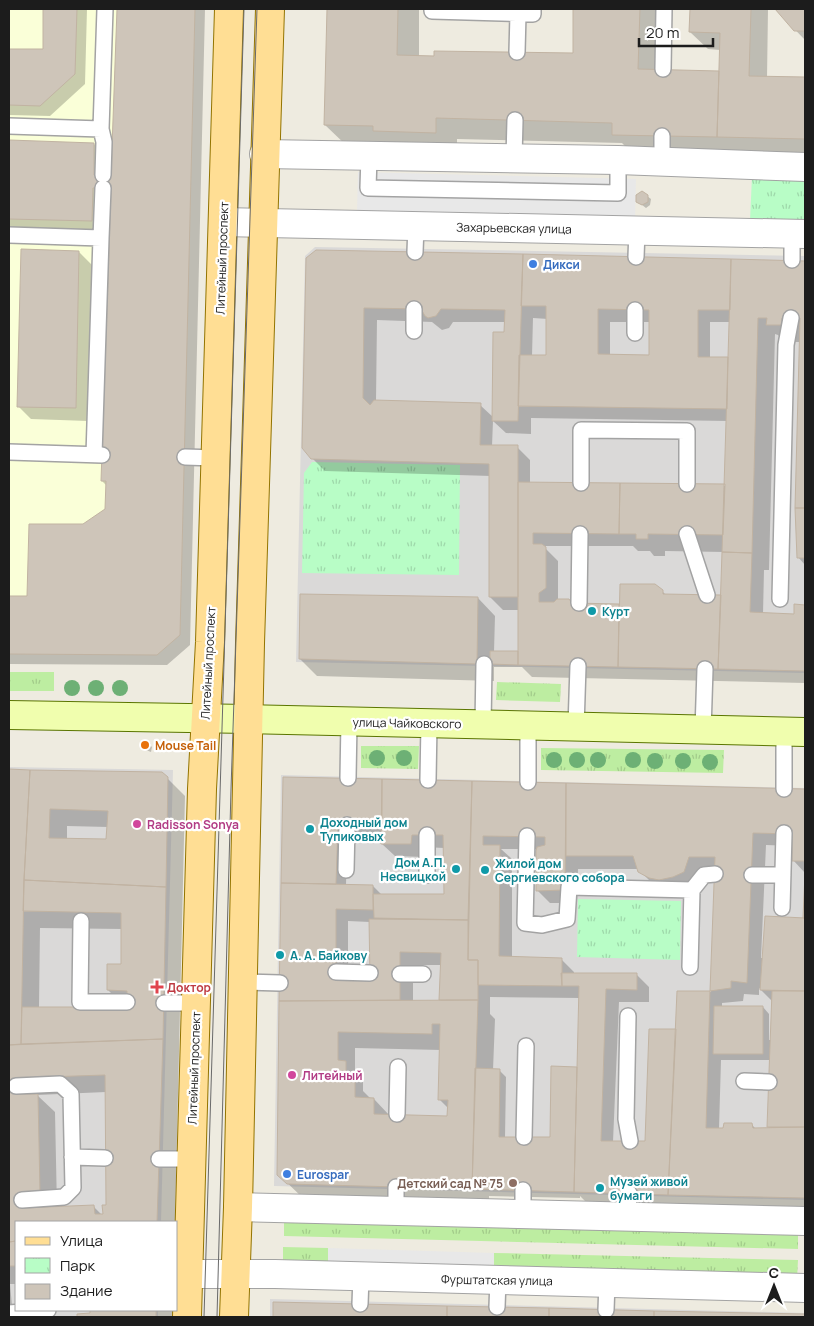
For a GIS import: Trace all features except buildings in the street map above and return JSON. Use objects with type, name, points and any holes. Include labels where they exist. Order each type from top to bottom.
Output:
[{"type":"main road","name":"Литейный проспект","points":[[183,1310],[188,1274],[202,798],[216,458],[229,9]]},
{"type":"main road","points":[[234,1317],[248,719],[264,154],[270,9]]},
{"type":"street","points":[[264,154],[618,160],[662,149],[805,167]]},
{"type":"street","name":"Захарьевская улица","points":[[223,222],[262,223],[416,239],[637,244],[797,243]]},
{"type":"street","name":"улица Чайковского","points":[[9,715],[794,732]]},
{"type":"street","points":[[238,1207],[396,1199],[523,1202],[629,1205],[805,1221]]},
{"type":"street","name":"Фурштатская улица","points":[[188,1274],[361,1277],[497,1294],[607,1296],[805,1288]]},
{"type":"lane","points":[[9,452],[98,455],[104,142],[101,129],[105,9]]},
{"type":"lane","points":[[432,9],[432,11],[518,14],[533,14],[534,9]]},
{"type":"lane","points":[[664,9],[664,69]]},
{"type":"lane","points":[[517,52],[518,14]]},
{"type":"lane","points":[[514,158],[516,120]]},
{"type":"lane","points":[[9,126],[101,129]]},
{"type":"lane","points":[[369,156],[368,188],[618,194],[618,160]]},
{"type":"lane","points":[[9,235],[102,238]]},
{"type":"lane","points":[[414,309],[414,331]]},
{"type":"lane","points":[[635,310],[635,333]]},
{"type":"lane","points":[[780,599],[786,345],[791,318]]},
{"type":"lane","points":[[581,483],[581,430],[677,430],[687,431],[686,484]]},
{"type":"lane","points":[[185,457],[216,458]]},
{"type":"lane","points":[[579,603],[580,534]]},
{"type":"lane","points":[[687,534],[707,595]]},
{"type":"lane","points":[[483,725],[484,664]]},
{"type":"lane","points":[[576,727],[578,666]]},
{"type":"lane","points":[[703,730],[705,669]]},
{"type":"lane","points":[[348,722],[348,778]]},
{"type":"lane","points":[[428,780],[429,724]]},
{"type":"lane","points":[[528,726],[528,782]]},
{"type":"lane","points":[[784,789],[794,732]]},
{"type":"lane","points":[[346,870],[347,825]]},
{"type":"lane","points":[[782,908],[784,833]]},
{"type":"lane","points":[[427,835],[427,875]]},
{"type":"lane","points":[[527,836],[525,923],[542,925],[567,918],[569,888],[692,890]]},
{"type":"lane","points":[[690,967],[692,890],[704,875],[715,874]]},
{"type":"lane","points":[[752,875],[783,876]]},
{"type":"lane","points":[[81,921],[80,1002],[127,1002]]},
{"type":"lane","points":[[336,972],[370,973]]},
{"type":"lane","points":[[400,974],[423,974]]},
{"type":"lane","points":[[242,982],[280,983]]},
{"type":"lane","points":[[164,1002],[196,1003]]},
{"type":"lane","points":[[628,1016],[626,1119],[630,1141]]},
{"type":"lane","points":[[524,1137],[526,1046]]},
{"type":"lane","points":[[397,1114],[398,1067]]},
{"type":"lane","points":[[744,1081],[769,1082]]},
{"type":"lane","points":[[16,1086],[60,1084],[70,1094],[73,1188],[64,1197],[22,1200]]},
{"type":"lane","points":[[72,1157],[105,1158]]},
{"type":"lane","points":[[159,1159],[191,1159]]},
{"type":"lane","points":[[360,1304],[361,1277]]},
{"type":"lane","points":[[9,1313],[35,1311]]},
{"type":"shaded area","points":[[9,9],[195,9],[180,635],[157,655],[9,654]]},
{"type":"shaded area","points":[[358,172],[636,179],[635,219],[357,212]]},
{"type":"shaded area","points":[[315,247],[805,256],[805,673],[296,662],[305,256]]},
{"type":"shaded area","points":[[9,767],[173,770],[161,1221],[15,1221],[15,1311],[158,1311],[158,1317],[9,1317]]},
{"type":"shaded area","points":[[281,775],[805,788],[805,1200],[274,1186]]},
{"type":"shaded area","points":[[328,1248],[494,1253],[494,1271],[328,1267]]},
{"type":"shaded area","points":[[270,1299],[805,1313],[805,1317],[270,1317]]},
{"type":"green space","points":[[752,176],[805,177],[805,222],[750,221]]},
{"type":"green space","points":[[312,462],[460,465],[459,575],[302,573],[304,473]]},
{"type":"green space","points":[[9,672],[54,672],[54,691],[9,691]]},
{"type":"green space","points":[[497,682],[561,684],[560,702],[496,700]]},
{"type":"green space","points":[[361,746],[419,746],[418,769],[361,768]]},
{"type":"green space","points":[[541,748],[724,750],[723,773],[541,770]]},
{"type":"green space","points":[[578,899],[681,901],[680,960],[577,957]]},
{"type":"green space","points":[[284,1217],[798,1230],[798,1249],[284,1236]]},
{"type":"green space","points":[[283,1247],[328,1248],[328,1267],[283,1266]]},
{"type":"green space","points":[[494,1253],[798,1260],[797,1279],[494,1271]]},
{"type":"tram line","points":[[204,1317],[244,9]]},
{"type":"tram line","points":[[217,1317],[231,789],[257,9]]},
{"type":"place","name":"Дикси","points":[[533,264]]},
{"type":"place","name":"Курт","points":[[592,611]]},
{"type":"place","name":"Mouse Tail","points":[[145,745]]},
{"type":"place","name":"Radisson Sonya","points":[[137,824]]},
{"type":"place","name":"Доходный дом Тупиковых","points":[[310,829]]},
{"type":"place","name":"Дом А.П. Несвицкой","points":[[456,869]]},
{"type":"place","name":"Жилой дом Сергиевского собора","points":[[485,870]]},
{"type":"place","name":"А. А. Байкову","points":[[280,955]]},
{"type":"place","name":"Доктор","points":[[157,987]]},
{"type":"place","name":"Литейный","points":[[292,1075]]},
{"type":"place","name":"Eurospar","points":[[287,1174]]},
{"type":"place","name":"Детский сад № 75","points":[[513,1183]]},
{"type":"place","name":"Музей живой бумаги","points":[[600,1188]]}]
